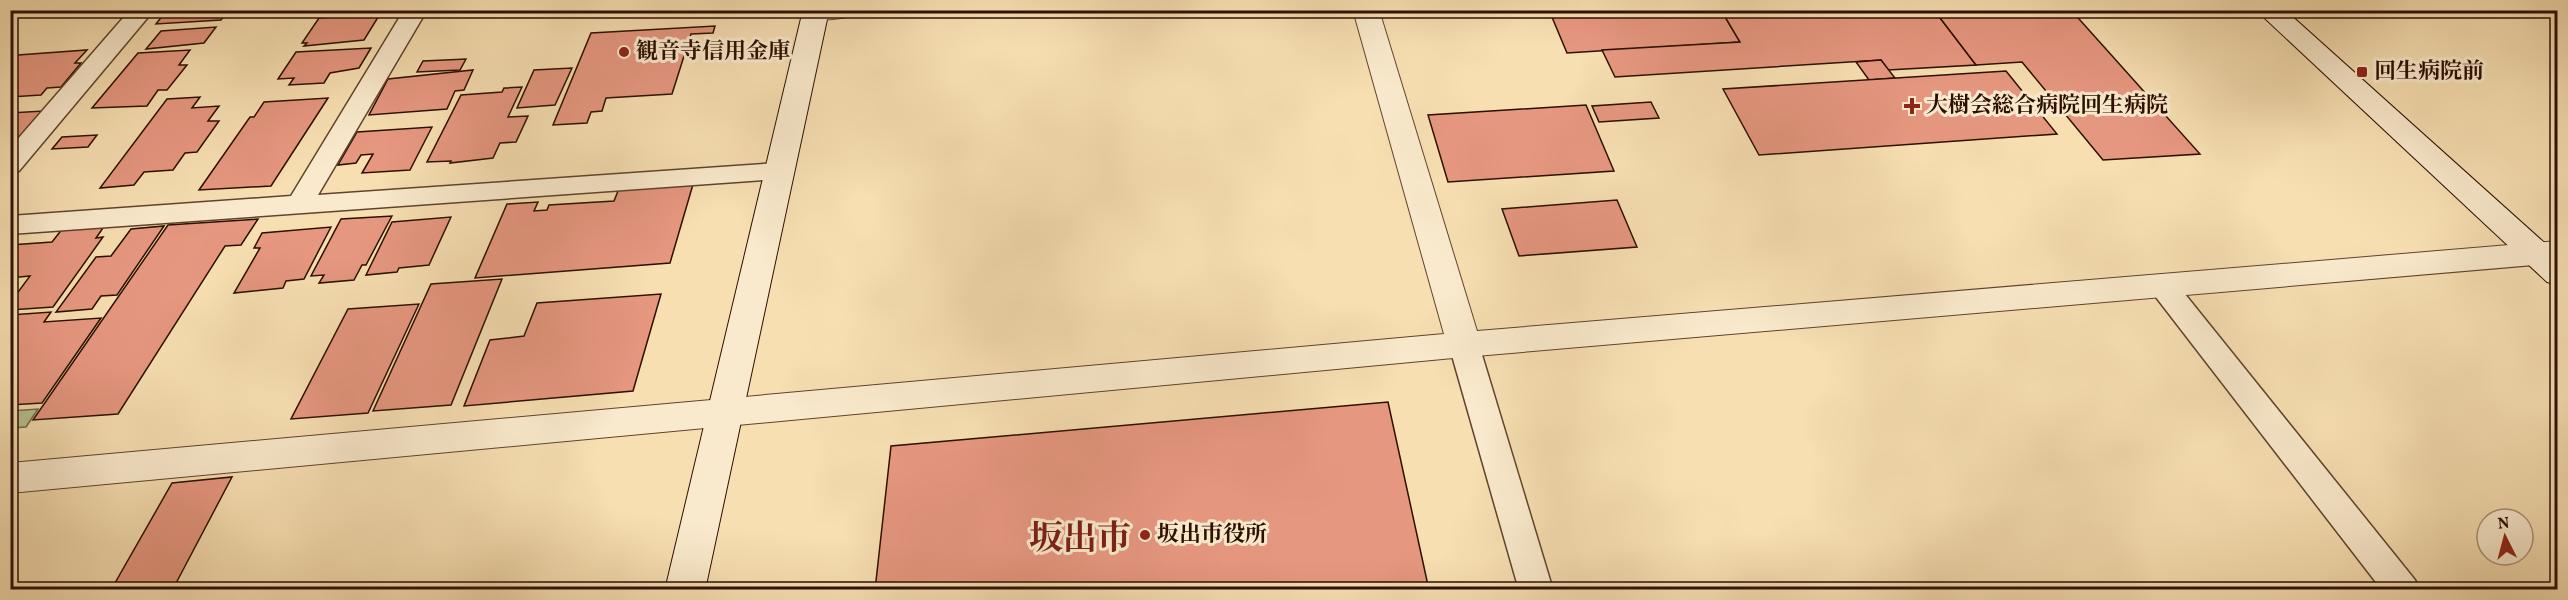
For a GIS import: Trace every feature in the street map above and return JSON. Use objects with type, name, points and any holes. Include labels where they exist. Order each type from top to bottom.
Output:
[{"type":"street","points":[[1366,10],[1464,345]]},
{"type":"street","points":[[2269,10],[2550,260]]},
{"type":"street","points":[[685,590],[778,171],[825,11]]},
{"type":"street","points":[[10,478],[174,465],[1464,345],[2162,285],[2550,260]]},
{"type":"lane","points":[[14,158],[142,10]]},
{"type":"lane","points":[[299,205],[416,10]]},
{"type":"lane","points":[[10,225],[778,171]]},
{"type":"lane","points":[[2162,285],[2403,590]]},
{"type":"lane","points":[[1464,345],[1536,590]]},
{"type":"green space","points":[[38,409],[26,427],[11,428],[11,411]]},
{"type":"building","points":[[167,10],[228,10],[221,20],[156,24]]},
{"type":"building","points":[[667,10],[744,10],[693,14],[694,11],[666,13]]},
{"type":"building","points":[[1549,10],[1721,10],[1740,42],[1567,53]]},
{"type":"building","points":[[1721,10],[1934,10],[1976,65],[1888,70],[1881,60],[1615,77],[1602,50],[1740,42]]},
{"type":"building","points":[[1934,10],[2071,10],[2200,154],[2103,160],[2022,62],[1976,65]]},
{"type":"building","points":[[380,14],[364,40],[304,46],[307,43],[302,43],[319,18]]},
{"type":"building","points":[[715,26],[713,33],[691,34],[672,94],[606,98],[602,111],[591,112],[587,123],[553,125],[591,33]]},
{"type":"building","points":[[216,27],[204,43],[146,49],[161,31]]},
{"type":"building","points":[[371,48],[359,68],[330,73],[324,83],[289,85],[294,78],[278,79],[296,52]]},
{"type":"building","points":[[87,50],[75,63],[81,63],[61,87],[47,88],[41,95],[10,97],[10,90],[15,86],[10,86],[10,63],[18,55]]},
{"type":"building","points":[[190,50],[179,65],[187,65],[167,90],[158,90],[147,106],[92,108],[138,53]]},
{"type":"building","points":[[466,59],[460,70],[417,72],[423,61]]},
{"type":"building","points":[[1881,60],[1895,78],[1869,80],[1856,62]]},
{"type":"building","points":[[572,68],[555,105],[517,108],[534,70]]},
{"type":"building","points":[[473,70],[464,90],[455,91],[447,109],[369,115],[388,79]]},
{"type":"building","points":[[2006,71],[2057,134],[1759,155],[1723,89]]},
{"type":"building","points":[[522,87],[508,117],[528,116],[516,142],[500,143],[493,158],[450,163],[451,161],[427,162],[461,95],[502,92],[504,88]]},
{"type":"building","points":[[200,97],[192,108],[219,106],[208,121],[219,121],[197,152],[185,153],[173,170],[144,172],[134,185],[100,188],[167,99]]},
{"type":"building","points":[[328,98],[271,186],[199,190],[250,117],[254,117],[264,102]]},
{"type":"building","points":[[1651,102],[1659,118],[1599,122],[1592,106]]},
{"type":"building","points":[[1586,105],[1614,171],[1448,182],[1428,115]]},
{"type":"building","points":[[43,111],[10,148],[10,113]]},
{"type":"building","points":[[432,127],[410,170],[362,173],[373,154],[361,155],[356,163],[338,165],[357,132]]},
{"type":"building","points":[[97,135],[88,147],[52,149],[62,137]]},
{"type":"building","points":[[694,181],[670,263],[475,278],[507,204],[538,202],[534,211],[547,210],[549,205],[614,201],[620,186]]},
{"type":"building","points":[[1617,200],[1637,247],[1519,256],[1502,209]]},
{"type":"building","points":[[392,216],[366,265],[362,265],[354,280],[319,283],[324,275],[311,276],[341,219]]},
{"type":"building","points":[[451,217],[429,265],[399,268],[397,272],[366,275],[392,222]]},
{"type":"building","points":[[258,219],[241,245],[225,246],[118,414],[33,420],[168,225]]},
{"type":"building","points":[[105,225],[96,238],[103,237],[53,307],[10,310],[10,303],[30,276],[10,278],[10,245],[52,242],[63,228]]},
{"type":"building","points":[[164,226],[117,295],[101,296],[92,309],[56,312],[96,257],[111,256],[131,229]]},
{"type":"building","points":[[331,227],[304,279],[286,281],[283,288],[234,293],[260,248],[254,248],[262,233]]},
{"type":"building","points":[[502,279],[451,405],[373,411],[431,284]]},
{"type":"building","points":[[661,294],[633,391],[464,406],[490,340],[524,336],[537,303]]},
{"type":"building","points":[[419,304],[368,413],[291,419],[348,309]]},
{"type":"building","points":[[51,312],[44,322],[101,318],[42,403],[10,405],[10,315]]},
{"type":"building","points":[[1388,402],[1429,590],[875,590],[891,446]]},
{"type":"building","points":[[232,477],[174,587],[190,585],[187,590],[111,590],[172,483]]},
{"type":"place","name":"観音寺信用金庫","points":[[624,52]]},
{"type":"place","name":"回生病院前","points":[[2362,72]]},
{"type":"place","name":"大樹会総合病院回生病院","points":[[1912,106]]},
{"type":"place","name":"坂出市役所","points":[[1145,535]]},
{"type":"district","name":"坂出市","points":[[1080,540]]}]
